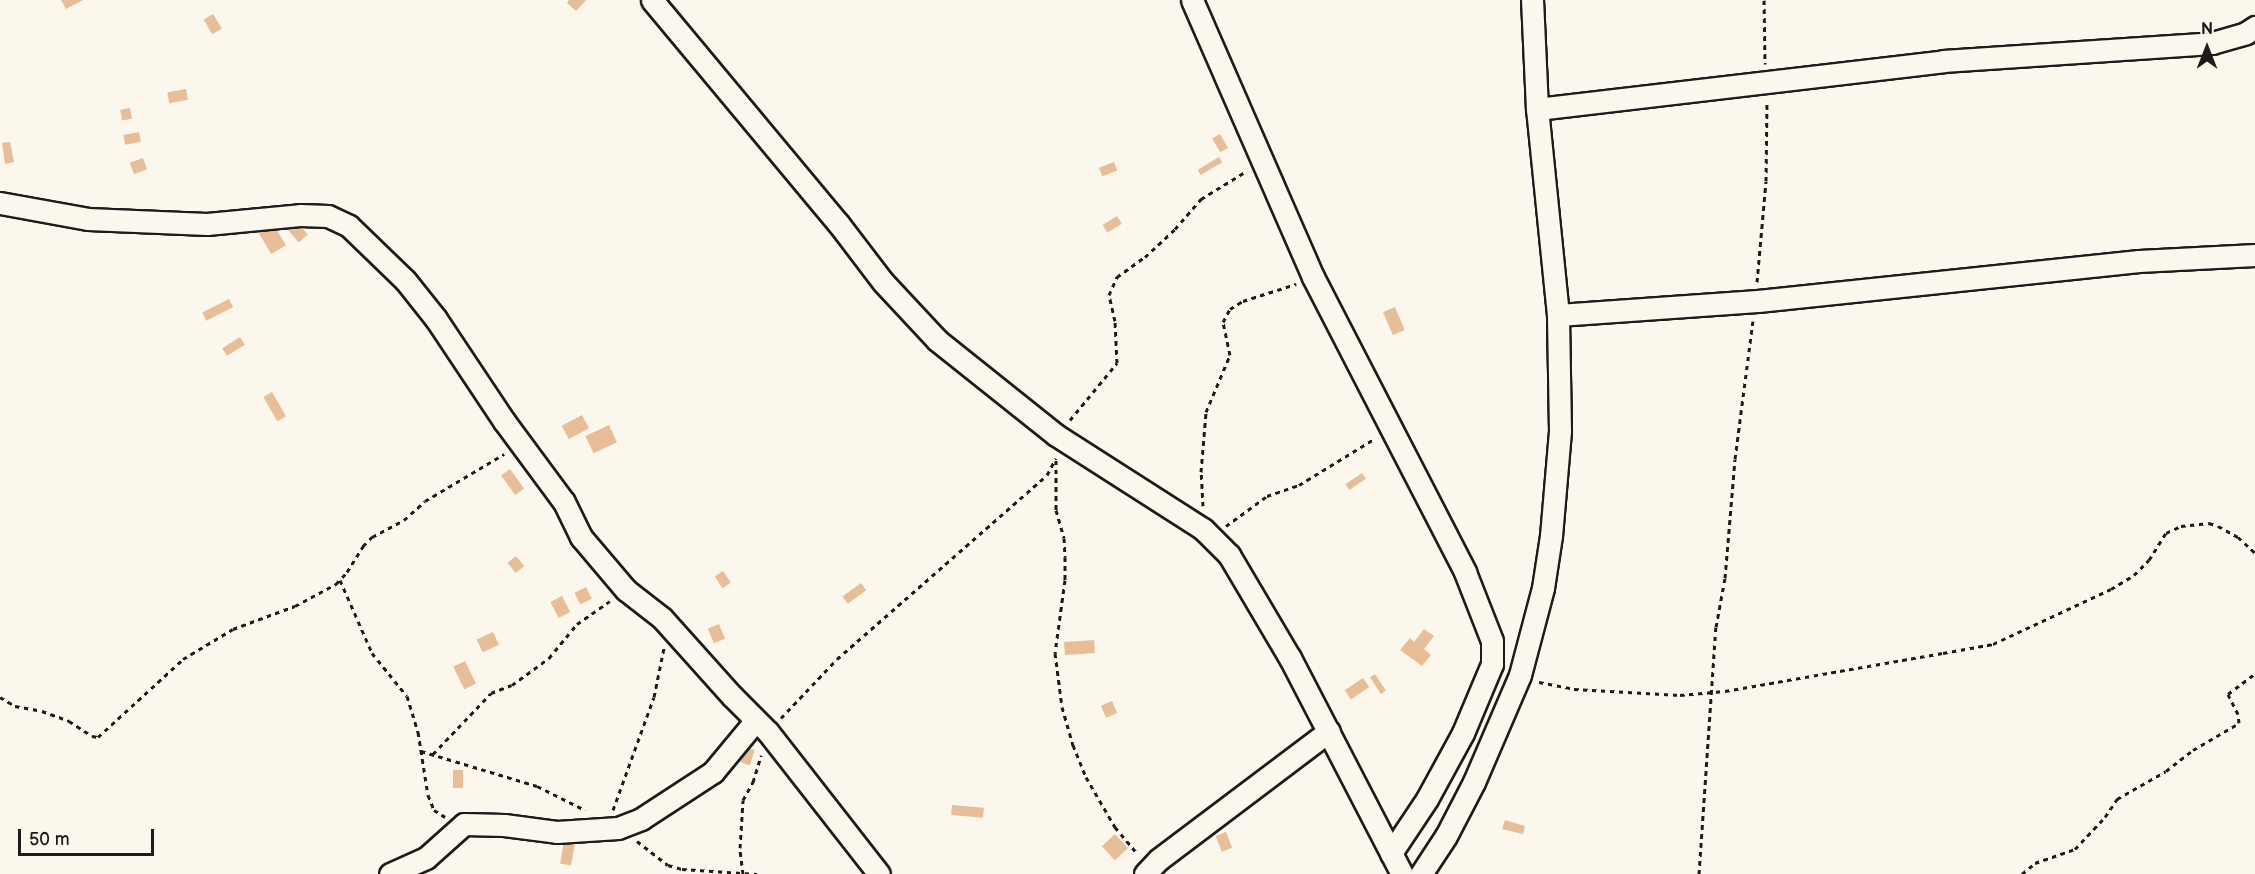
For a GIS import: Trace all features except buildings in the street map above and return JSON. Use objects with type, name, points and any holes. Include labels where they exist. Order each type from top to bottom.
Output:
[{"type":"street","points":[[652,0],[838,223],[883,282],[937,340],[1059,444],[1207,533],[1228,555],[1290,658],[1402,874]]},
{"type":"street","points":[[1192,0],[1313,278],[1470,582],[1488,625],[1492,641],[1492,664],[1463,733],[1427,799],[1391,853]]},
{"type":"street","points":[[1421,874],[1474,782],[1520,675],[1543,588],[1551,536],[1560,430],[1558,315],[1537,109],[1532,0]]},
{"type":"street","points":[[1537,109],[1943,61],[2212,43],[2246,33],[2255,27]]},
{"type":"street","points":[[0,203],[88,219],[207,224],[300,215],[328,216],[349,226],[405,280],[436,319],[521,444],[564,502],[581,537],[626,590],[669,625],[762,726],[879,874]]},
{"type":"street","points":[[1558,315],[1758,301],[2050,269],[2204,256],[2255,255]]},
{"type":"street","points":[[390,874],[426,858],[464,824],[504,825],[557,832],[618,828],[641,819],[713,772],[762,726]]},
{"type":"street","points":[[1148,871],[1329,731]]},
{"type":"path","points":[[1699,874],[1716,627],[1725,578],[1741,404],[1752,324],[1758,301],[1756,285],[1761,251],[1768,142],[1764,0]]},
{"type":"path","points":[[743,873],[740,848],[743,800],[753,782],[762,726],[1047,475],[1059,444],[1117,363],[1115,321],[1109,295],[1117,277],[1160,243],[1202,199],[1262,163]]},
{"type":"path","points":[[1313,278],[1243,301],[1230,309],[1223,322],[1230,355],[1206,412],[1201,472],[1207,533],[1267,496],[1299,485],[1392,429]]},
{"type":"path","points":[[0,697],[15,706],[42,711],[69,721],[92,736],[98,736],[183,659],[233,629],[295,606],[340,579],[372,537],[404,520],[425,501],[480,465],[521,444]]},
{"type":"path","points":[[1059,444],[1056,510],[1064,538],[1065,580],[1055,653],[1062,707],[1073,745],[1086,777],[1115,827],[1148,871]]},
{"type":"path","points":[[1520,675],[1574,689],[1680,695],[1713,692],[1993,644],[2086,602],[2134,575],[2149,560],[2166,533],[2181,526],[2210,524],[2218,526],[2238,537],[2255,554]]},
{"type":"path","points":[[340,579],[372,653],[407,696],[416,723],[428,795],[434,810],[464,824]]},
{"type":"path","points":[[433,754],[491,693],[512,685],[549,658],[577,624],[626,590]]},
{"type":"path","points":[[669,625],[654,697],[608,822],[668,865],[682,869],[757,874]]},
{"type":"path","points":[[2022,874],[2035,863],[2075,849],[2105,817],[2117,799],[2166,771],[2193,750],[2239,723],[2238,714],[2228,694],[2255,674]]},
{"type":"path","points":[[421,751],[537,786],[591,813]]}]
